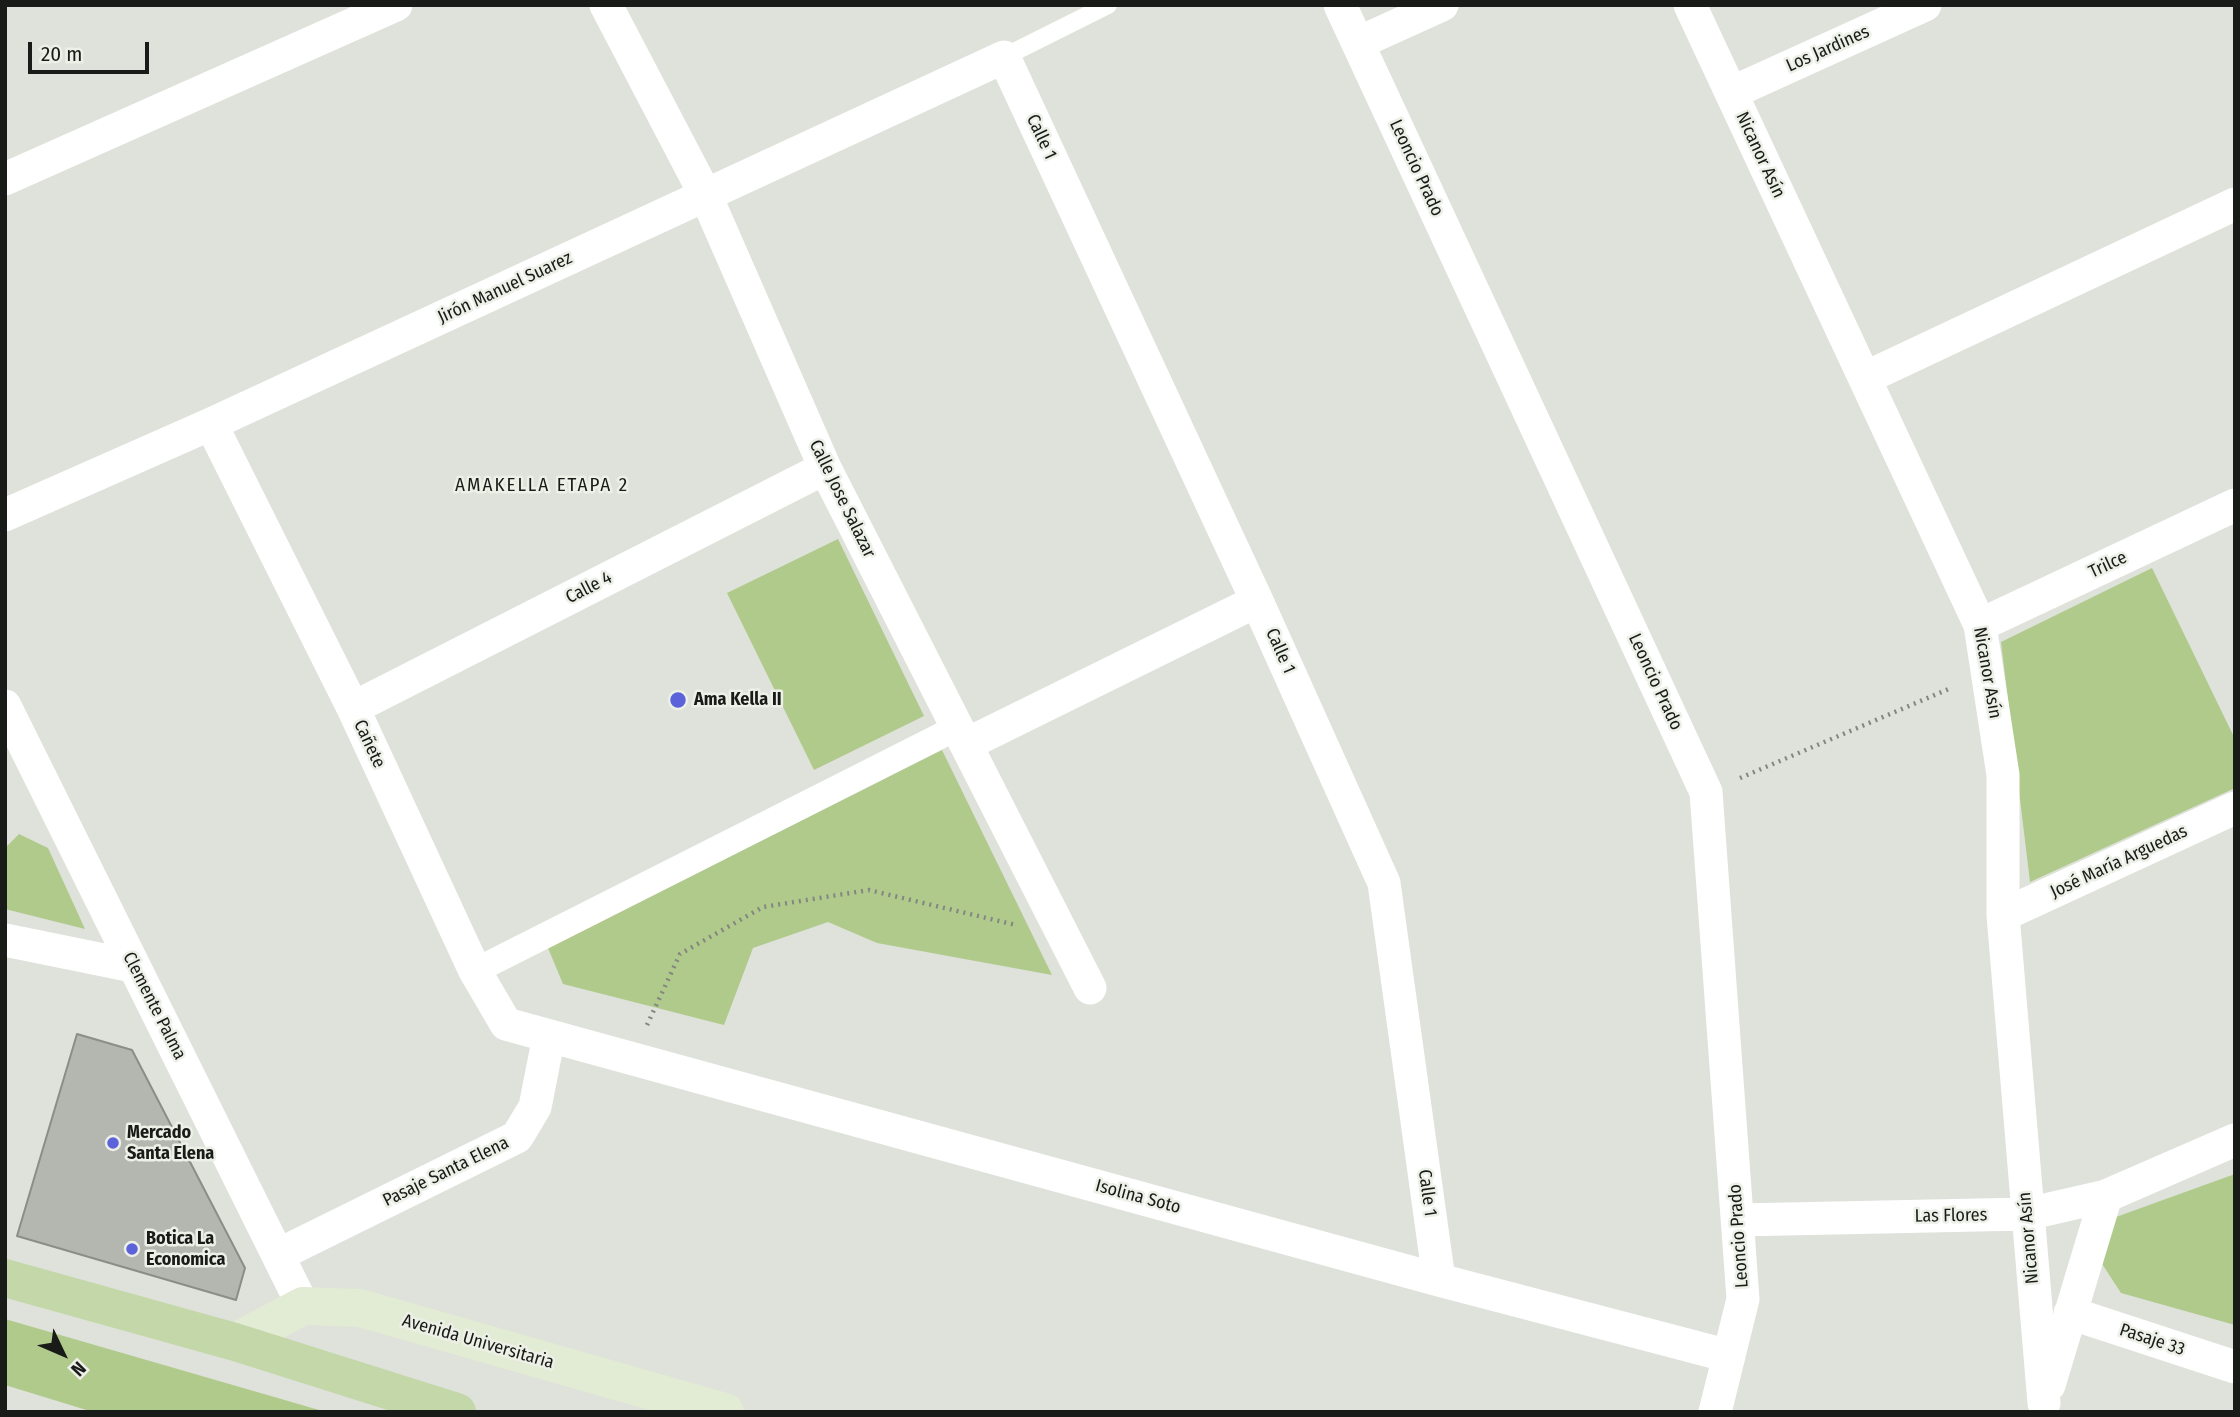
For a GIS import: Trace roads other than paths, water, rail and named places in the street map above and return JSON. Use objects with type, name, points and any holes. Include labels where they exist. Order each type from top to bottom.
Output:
[{"type":"main road","points":[[5,1278],[235,1342],[457,1412]]},
{"type":"main road","name":"Avenida Universitaria","points":[[235,1342],[303,1306],[360,1308],[725,1412]]},
{"type":"street","points":[[5,179],[396,5]]},
{"type":"street","name":"Calle Jose Salazar","points":[[606,5],[706,196],[825,468],[1090,988]]},
{"type":"street","name":"Leoncio Prado","points":[[1340,5],[1706,792],[1743,1299],[1715,1412]]},
{"type":"street","points":[[1358,43],[1442,5]]},
{"type":"street","name":"Nicanor Asín","points":[[1690,5],[1980,625],[2003,775],[2003,915],[2043,1407]]},
{"type":"street","name":"Los Jardines","points":[[1731,93],[1925,5]]},
{"type":"street","name":"Jirón Manuel Suarez","points":[[5,515],[211,424],[1004,57]]},
{"type":"street","name":"Calle 1","points":[[1004,57],[1257,600],[1384,883],[1439,1280]]},
{"type":"street","points":[[1865,378],[2235,204]]},
{"type":"street","name":"Cañete","points":[[211,424],[353,708],[475,971],[506,1024],[548,1036]]},
{"type":"street","name":"Calle 4","points":[[353,708],[825,468]]},
{"type":"street","name":"Trilce","points":[[1980,625],[2235,505]]},
{"type":"street","points":[[475,971],[963,736],[1257,600]]},
{"type":"street","name":"Clemente Palma","points":[[5,706],[303,1306]]},
{"type":"street","name":"José María Arguedas","points":[[2003,915],[2235,808]]},
{"type":"street","points":[[5,940],[133,966]]},
{"type":"street","name":"Isolina Soto","points":[[548,1036],[1439,1280],[1729,1356]]},
{"type":"street","name":"Pasaje Santa Elena","points":[[278,1255],[517,1137],[535,1107],[548,1036]]},
{"type":"street","name":"Las Flores","points":[[1738,1220],[2027,1214],[2106,1196],[2235,1140]]},
{"type":"street","name":"Nicanor Asín","points":[[2043,1407],[2106,1196]]},
{"type":"street","name":"Pasaje 33","points":[[2070,1313],[2235,1367]]},
{"type":"lane","points":[[1004,57],[1108,5]]},
{"type":"place","name":"Ama Kella II","points":[[678,700]]},
{"type":"place","name":"Mercado Santa Elena","points":[[113,1143]]},
{"type":"place","name":"Botica La Economica","points":[[132,1249]]},
{"type":"district","name":"AMAKELLA ETAPA 2","points":[[542,486]]}]
